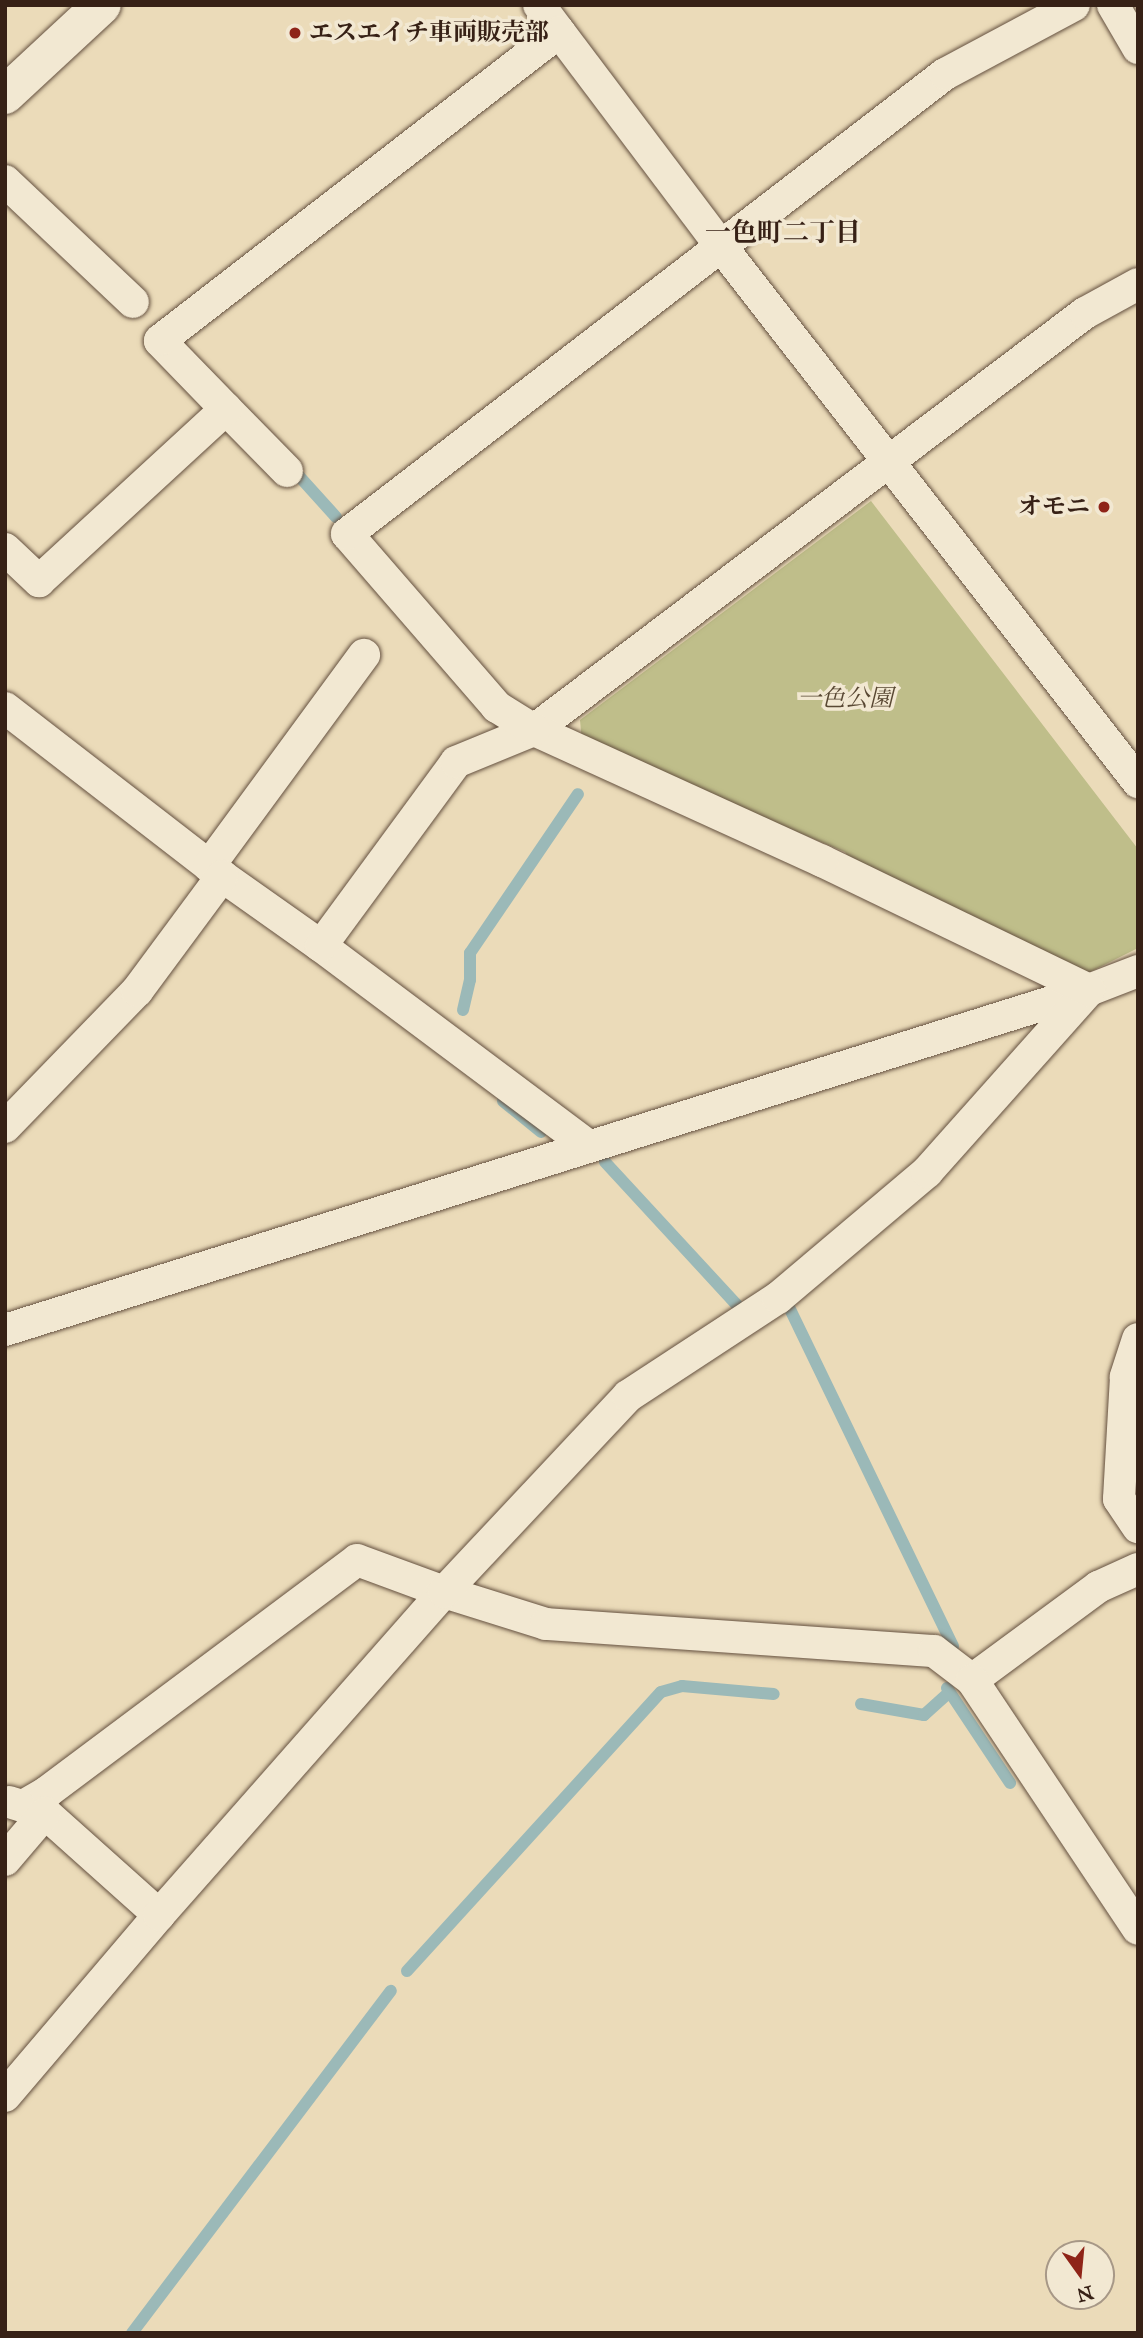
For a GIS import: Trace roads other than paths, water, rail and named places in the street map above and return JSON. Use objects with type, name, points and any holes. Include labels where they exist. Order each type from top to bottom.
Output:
[{"type":"street","points":[[5,95],[102,5]]},
{"type":"street","points":[[539,5],[720,245],[1138,782]]},
{"type":"street","points":[[1074,5],[945,74],[347,534],[497,707],[534,730],[822,861],[1089,990]]},
{"type":"street","points":[[1113,5],[1138,48]]},
{"type":"street","points":[[287,471],[160,341],[559,32]]},
{"type":"street","points":[[5,181],[134,302]]},
{"type":"street","points":[[321,946],[456,762],[534,730],[1085,313],[1138,284]]},
{"type":"street","points":[[5,549],[40,581],[226,409]]},
{"type":"street","points":[[5,1127],[137,991],[215,871],[364,655]]},
{"type":"street","points":[[5,708],[215,871],[321,946],[588,1146]]},
{"type":"street","points":[[5,1330],[1089,990],[1138,971]]},
{"type":"street","points":[[5,2096],[159,1915],[444,1592],[628,1396],[778,1298],[927,1172],[1089,990]]},
{"type":"street","points":[[1138,1339],[1126,1377],[1119,1499],[1138,1527]]},
{"type":"street","points":[[5,1860],[24,1807],[357,1560],[444,1592],[547,1624],[934,1651],[972,1680],[1138,1929]]},
{"type":"street","points":[[972,1680],[1098,1587],[1138,1569]]},
{"type":"street","points":[[24,1807],[159,1915]]},
{"type":"waterway","points":[[289,465],[336,517]]},
{"type":"waterway","points":[[463,1010],[470,980],[470,953],[578,794]]},
{"type":"waterway","points":[[503,1101],[541,1132]]},
{"type":"waterway","points":[[605,1162],[737,1305]]},
{"type":"waterway","points":[[788,1305],[953,1646]]},
{"type":"waterway","points":[[407,1971],[661,1692],[682,1686],[774,1694]]},
{"type":"waterway","points":[[947,1688],[1010,1783]]},
{"type":"waterway","points":[[861,1704],[924,1715],[947,1694]]},
{"type":"waterway","points":[[132,2333],[391,1991]]},
{"type":"place","name":"エスエイチ車両販売部","points":[[295,33]]},
{"type":"place","name":"オモニ","points":[[1104,507]]},
{"type":"district","name":"一色町二丁目","points":[[783,233]]},
{"type":"park label","name":"一色公園","points":[[845,699]]}]
